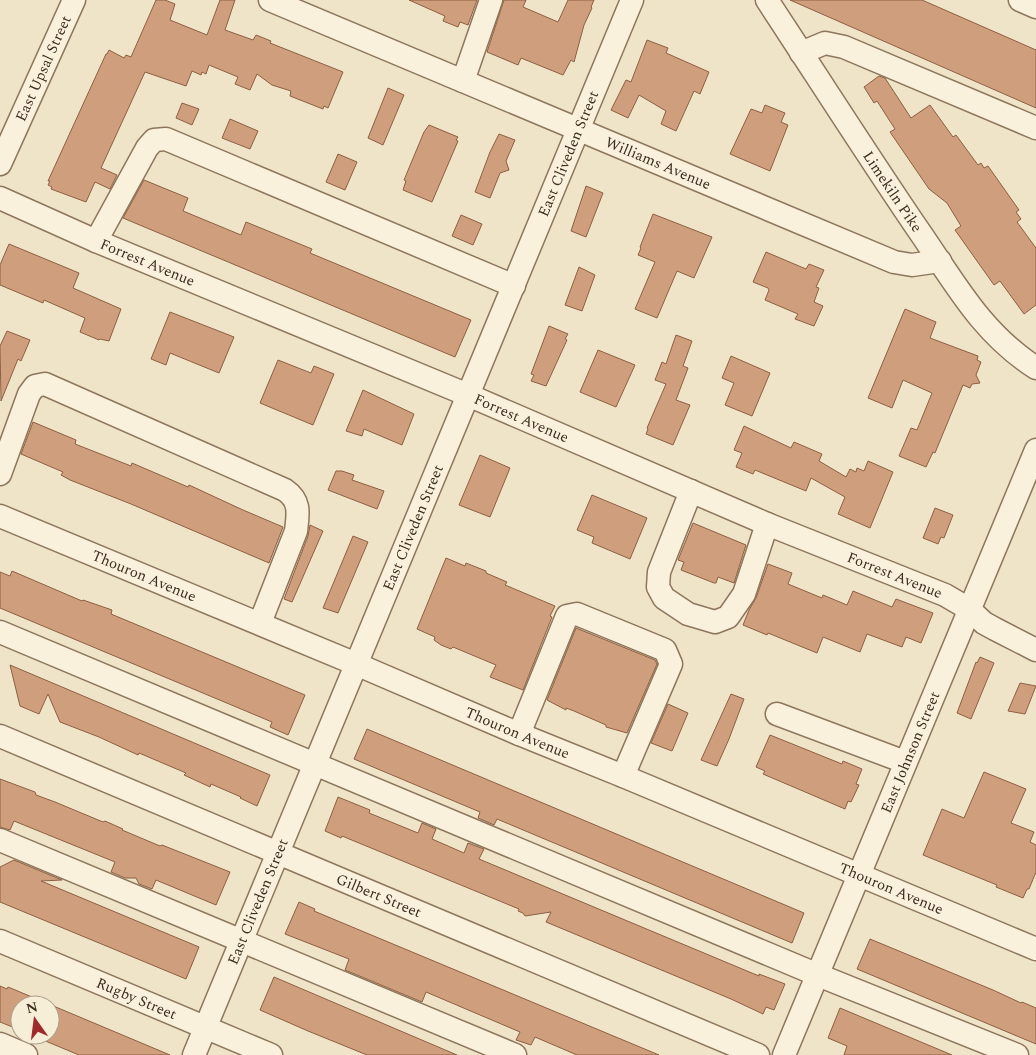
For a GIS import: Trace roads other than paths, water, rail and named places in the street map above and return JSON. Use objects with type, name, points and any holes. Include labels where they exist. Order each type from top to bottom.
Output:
[{"type":"street","name":"East Upsal Street","points":[[0,164],[74,0]]},
{"type":"street","name":"Williams Avenue","points":[[270,0],[894,262],[912,265],[940,261]]},
{"type":"street","points":[[463,81],[491,0]]},
{"type":"street","name":"East Cliveden Street","points":[[194,1055],[632,0]]},
{"type":"street","name":"Limekiln Pike","points":[[767,0],[940,261],[984,324],[1002,344],[1036,368]]},
{"type":"street","points":[[1020,0],[1036,7]]},
{"type":"street","points":[[801,53],[825,43],[844,47],[1036,128]]},
{"type":"street","points":[[96,241],[147,148],[154,140],[166,139],[514,286]]},
{"type":"street","name":"Forrest Avenue","points":[[0,198],[96,241],[468,395],[767,524],[945,595],[969,609],[984,623],[1036,650]]},
{"type":"street","points":[[0,474],[29,394],[35,386],[44,384],[292,494],[297,502],[298,518],[296,531],[260,623]]},
{"type":"street","name":"East Johnson Street","points":[[784,1055],[1036,450]]},
{"type":"street","points":[[691,491],[659,572],[658,587],[664,598],[688,614],[715,622],[728,617],[744,594],[767,524]]},
{"type":"street","name":"Thouron Avenue","points":[[0,516],[260,623],[519,734],[1036,949]]},
{"type":"street","points":[[519,734],[567,616],[577,614],[665,650],[670,664],[623,776]]},
{"type":"street","points":[[0,632],[818,975],[1017,1055]]},
{"type":"street","points":[[777,714],[905,762]]},
{"type":"street","name":"Gilbert Street","points":[[0,736],[758,1055]]},
{"type":"street","points":[[0,840],[515,1055]]},
{"type":"street","name":"Rugby Street","points":[[0,941],[271,1055]]},
{"type":"street","points":[[0,1044],[26,1055]]}]
